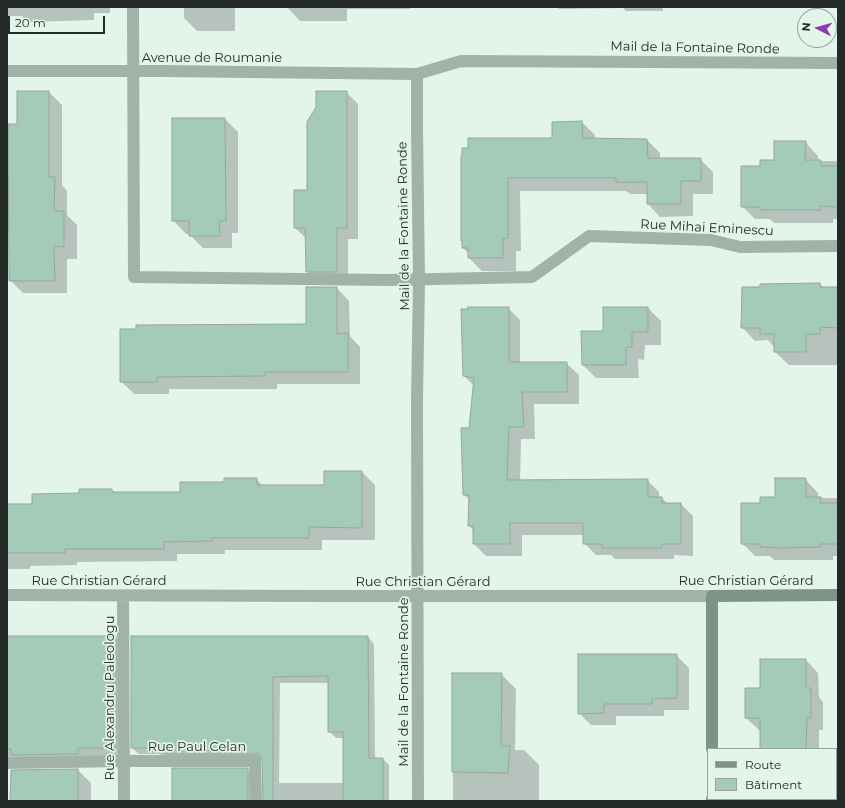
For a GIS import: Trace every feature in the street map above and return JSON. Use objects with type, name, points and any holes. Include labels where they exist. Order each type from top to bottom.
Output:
[{"type":"street","points":[[133,7],[133,71]]},
{"type":"street","name":"Mail de la Fontaine Ronde","points":[[418,801],[417,401],[419,280],[417,74],[461,61],[838,63]]},
{"type":"street","name":"Avenue de Roumanie","points":[[7,71],[417,74]]},
{"type":"street","name":"Rue Mihai Eminescu","points":[[133,71],[134,277],[419,280],[532,277],[589,236],[711,240],[740,247],[838,246]]},
{"type":"street","name":"Rue Christian Gérard","points":[[7,595],[838,595]]},
{"type":"street","name":"Rue Alexandru Paleologu","points":[[123,596],[124,801]]},
{"type":"street","points":[[712,596],[712,748]]},
{"type":"street","points":[[7,763],[124,760]]},
{"type":"street","name":"Rue Paul Celan","points":[[124,760],[254,761],[256,801]]},
{"type":"building","points":[[17,91],[49,91],[49,177],[55,177],[54,211],[64,211],[64,247],[54,246],[55,281],[9,281],[8,124],[17,124]]},
{"type":"building","points":[[316,91],[347,91],[347,228],[337,228],[337,272],[306,272],[305,228],[294,228],[294,190],[307,190],[307,122],[316,107]]},
{"type":"building","points":[[172,118],[225,118],[226,221],[219,221],[220,236],[189,236],[189,221],[172,221]]},
{"type":"building","points":[[582,121],[583,138],[647,139],[648,158],[701,158],[701,181],[681,181],[681,204],[647,204],[647,182],[616,182],[616,178],[508,178],[508,238],[503,239],[503,258],[468,258],[468,248],[462,248],[462,240],[461,241],[461,156],[462,148],[468,148],[468,138],[552,138],[552,122]]},
{"type":"building","points":[[774,141],[806,141],[805,160],[821,160],[821,166],[838,166],[838,207],[820,206],[821,210],[760,210],[760,207],[741,207],[741,166],[760,166],[760,160],[774,160]]},
{"type":"building","points":[[820,283],[820,287],[838,287],[838,328],[820,327],[820,334],[806,334],[806,352],[774,352],[774,334],[760,334],[760,328],[741,328],[742,287],[760,287],[760,284]]},
{"type":"building","points":[[306,287],[337,287],[337,334],[348,333],[348,372],[265,372],[265,376],[157,377],[157,382],[120,382],[120,329],[136,329],[136,325],[306,324]]},
{"type":"building","points":[[468,307],[509,307],[509,362],[567,362],[567,392],[522,392],[524,427],[509,427],[507,480],[648,479],[648,497],[662,497],[662,503],[681,503],[681,544],[662,544],[662,548],[602,548],[602,544],[583,544],[583,523],[510,523],[510,544],[473,544],[473,526],[468,526],[469,495],[463,495],[461,428],[469,428],[474,378],[463,376],[461,309],[468,309]]},
{"type":"building","points":[[603,307],[648,307],[648,332],[632,332],[632,347],[626,347],[626,365],[582,365],[581,331],[603,331]]},
{"type":"building","points":[[324,471],[362,471],[362,528],[309,527],[309,538],[212,538],[212,541],[164,542],[164,549],[65,549],[65,553],[7,553],[7,504],[32,504],[32,494],[79,493],[79,489],[112,489],[112,492],[180,492],[180,482],[224,482],[224,478],[257,478],[257,485],[324,485]]},
{"type":"building","points":[[775,478],[806,478],[806,497],[821,497],[820,503],[838,503],[838,544],[820,544],[821,547],[780,548],[760,547],[760,544],[741,544],[741,503],[760,503],[760,497],[775,497]]},
{"type":"building","points":[[7,636],[116,636],[116,748],[78,748],[78,754],[11,755],[11,749],[7,749]]},
{"type":"building","points":[[131,636],[368,636],[369,758],[383,758],[383,801],[343,801],[343,732],[328,732],[328,676],[273,677],[273,801],[263,801],[262,761],[258,754],[166,754],[152,748],[131,748]]},
{"type":"building","points":[[578,654],[677,654],[677,698],[652,699],[652,704],[604,704],[604,713],[578,714]]},
{"type":"building","points":[[760,659],[806,659],[806,688],[811,688],[811,718],[807,718],[806,748],[760,748],[760,718],[745,718],[745,688],[760,688]]},
{"type":"building","points":[[452,673],[502,673],[501,746],[510,746],[508,773],[452,772]]},
{"type":"building","points":[[172,768],[248,768],[248,801],[172,801]]},
{"type":"building","points":[[78,769],[78,801],[10,801],[11,770]]}]
